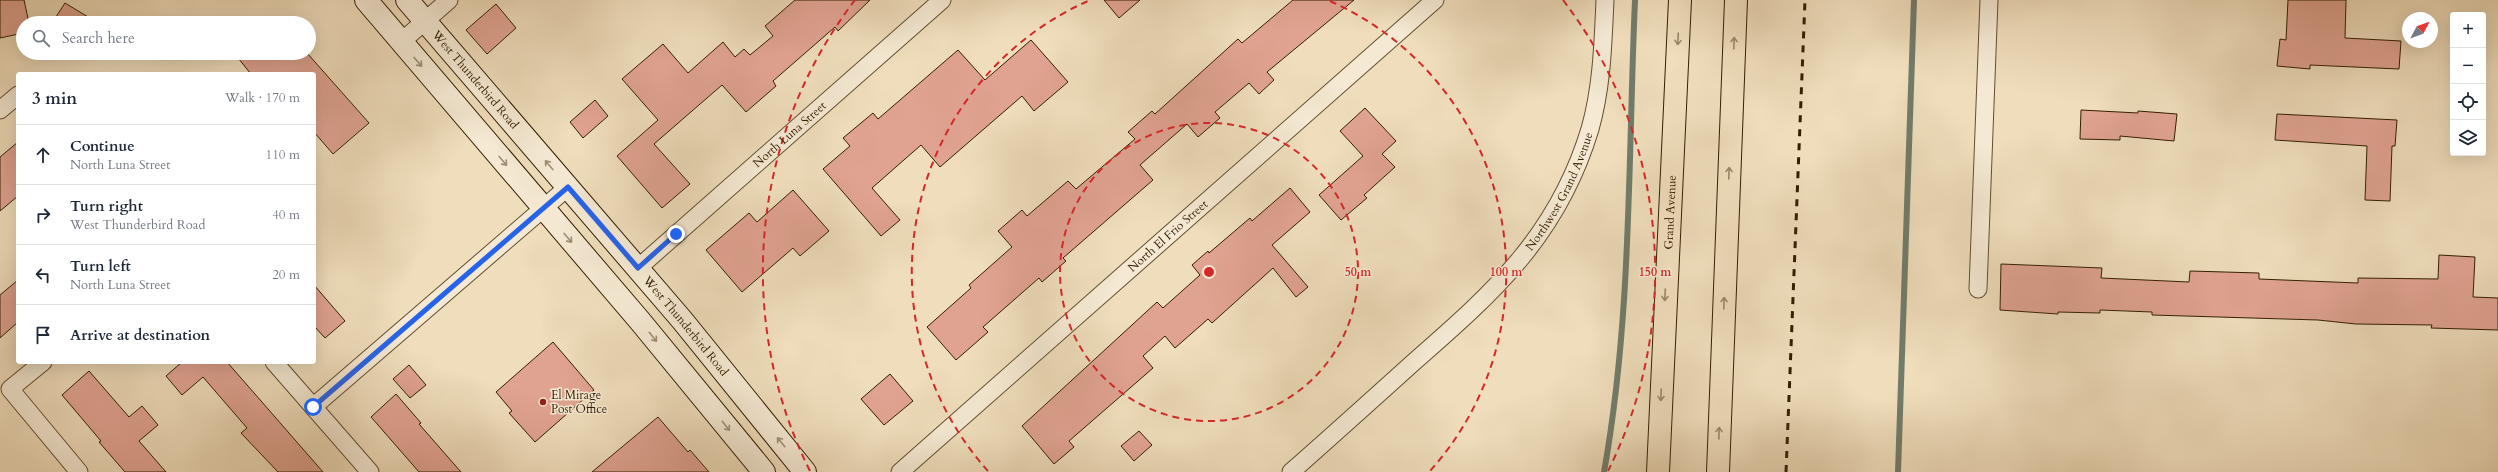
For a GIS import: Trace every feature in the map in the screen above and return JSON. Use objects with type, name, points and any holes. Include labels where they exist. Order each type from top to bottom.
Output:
[{"type":"highway","name":"Grand Avenue","points":[[1658,472],[1680,0]]},
{"type":"highway","points":[[1718,472],[1736,0]]},
{"type":"main road","points":[[366,0],[640,321],[764,472]]},
{"type":"main road","name":"West Thunderbird Road","points":[[407,0],[638,268],[805,472]]},
{"type":"street","points":[[401,42],[449,0]]},
{"type":"street","name":"North Luna Street","points":[[638,268],[942,0]]},
{"type":"street","name":"North El Frio Street","points":[[900,472],[1435,0]]},
{"type":"street","name":"Northwest Grand Avenue","points":[[1291,472],[1494,290],[1545,227],[1562,197],[1590,129],[1601,71],[1605,0]]},
{"type":"street","points":[[1978,289],[1989,0]]},
{"type":"street","points":[[0,110],[16,97]]},
{"type":"street","points":[[313,407],[568,187]]},
{"type":"street","points":[[41,364],[10,389],[79,472]]},
{"type":"street","points":[[276,364],[370,472]]},
{"type":"building","points":[[0,0],[24,0],[27,16],[16,16],[16,35],[0,38]]},
{"type":"building","points":[[795,0],[870,0],[838,31],[835,27],[773,81],[776,86],[746,112],[722,85],[654,144],[690,184],[662,208],[617,156],[658,120],[622,79],[663,44],[688,73],[723,42],[735,57],[744,49],[750,55],[773,36],[765,26]]},
{"type":"building","points":[[1104,0],[1140,0],[1119,18]]},
{"type":"building","points":[[1293,0],[1354,0],[1267,72],[1274,80],[1259,94],[1249,83],[1215,112],[1220,118],[1198,137],[1187,124],[1140,165],[1153,180],[1063,258],[1066,261],[1042,282],[1039,278],[983,327],[988,332],[956,360],[927,327],[971,288],[969,285],[1012,247],[998,231],[1022,210],[1027,216],[1068,181],[1076,189],[1135,139],[1128,132],[1152,111],[1155,114],[1238,39],[1242,43]]},
{"type":"building","points":[[2288,0],[2346,0],[2345,38],[2401,41],[2399,69],[2310,65],[2310,69],[2277,66],[2280,39],[2286,40]]},
{"type":"building","points":[[65,3],[86,16],[57,16]]},
{"type":"building","points":[[496,4],[516,28],[487,54],[466,30]]},
{"type":"building","points":[[1031,40],[1068,82],[1034,111],[1022,96],[940,167],[921,145],[872,188],[900,220],[881,236],[823,169],[850,146],[843,138],[873,113],[878,119],[958,50],[985,80]]},
{"type":"building","points":[[240,60],[313,60],[369,123],[333,154],[316,134],[316,72],[249,72]]},
{"type":"building","points":[[595,100],[608,116],[583,138],[570,122]]},
{"type":"building","points":[[1365,108],[1396,141],[1382,154],[1395,167],[1364,195],[1367,198],[1341,220],[1319,195],[1363,156],[1340,131]]},
{"type":"building","points":[[2081,110],[2138,113],[2138,111],[2177,114],[2174,141],[2120,136],[2120,140],[2080,139]]},
{"type":"building","points":[[2277,114],[2397,120],[2395,146],[2392,146],[2390,201],[2365,200],[2367,146],[2275,140]]},
{"type":"building","points":[[16,144],[16,198],[0,211],[0,157]]},
{"type":"building","points":[[1290,188],[1310,212],[1272,245],[1308,287],[1296,297],[1273,268],[1212,323],[1208,319],[1175,348],[1165,336],[1143,356],[1153,368],[1069,441],[1074,447],[1054,464],[1022,426],[1157,302],[1163,308],[1200,275],[1192,265],[1208,251],[1209,253],[1250,218],[1252,221]]},
{"type":"building","points":[[793,190],[829,231],[800,256],[793,248],[742,292],[706,250],[749,213],[757,222]]},
{"type":"building","points":[[2439,255],[2475,257],[2473,297],[2498,298],[2498,330],[2431,328],[2432,325],[2356,324],[2318,320],[2152,315],[2152,312],[2100,310],[2100,313],[2058,312],[2058,314],[2000,310],[2001,264],[2102,268],[2101,278],[2189,282],[2190,271],[2259,273],[2259,279],[2358,283],[2358,278],[2438,279]]},
{"type":"building","points":[[16,282],[16,324],[0,338],[0,295]]},
{"type":"building","points":[[316,287],[345,321],[325,338],[316,328]]},
{"type":"building","name":"El Mirage Post Office","points":[[553,342],[594,390],[535,442],[509,413],[512,411],[496,392]]},
{"type":"building","points":[[180,364],[229,364],[323,472],[278,472],[241,433],[247,428],[203,377],[182,395],[166,376]]},
{"type":"building","points":[[409,365],[426,385],[410,398],[393,379]]},
{"type":"building","points":[[89,371],[129,417],[142,406],[158,425],[139,441],[166,472],[125,472],[62,395]]},
{"type":"building","points":[[890,374],[913,401],[884,425],[861,399]]},
{"type":"building","points":[[396,394],[421,423],[419,424],[461,472],[419,472],[371,417]]},
{"type":"building","points":[[658,417],[688,452],[690,450],[709,472],[592,472]]},
{"type":"building","points":[[1139,431],[1152,445],[1134,461],[1121,446]]},
{"type":"waterway","points":[[1604,472],[1620,355],[1624,295],[1635,0]]},
{"type":"waterway","points":[[1898,472],[1914,0]]},
{"type":"railway","points":[[1786,472],[1805,0]]},
{"type":"place","name":"El Mirage Post Office","points":[[543,402]]},
{"type":"route","points":[[313,407],[568,187],[638,268],[676,234]]}]
